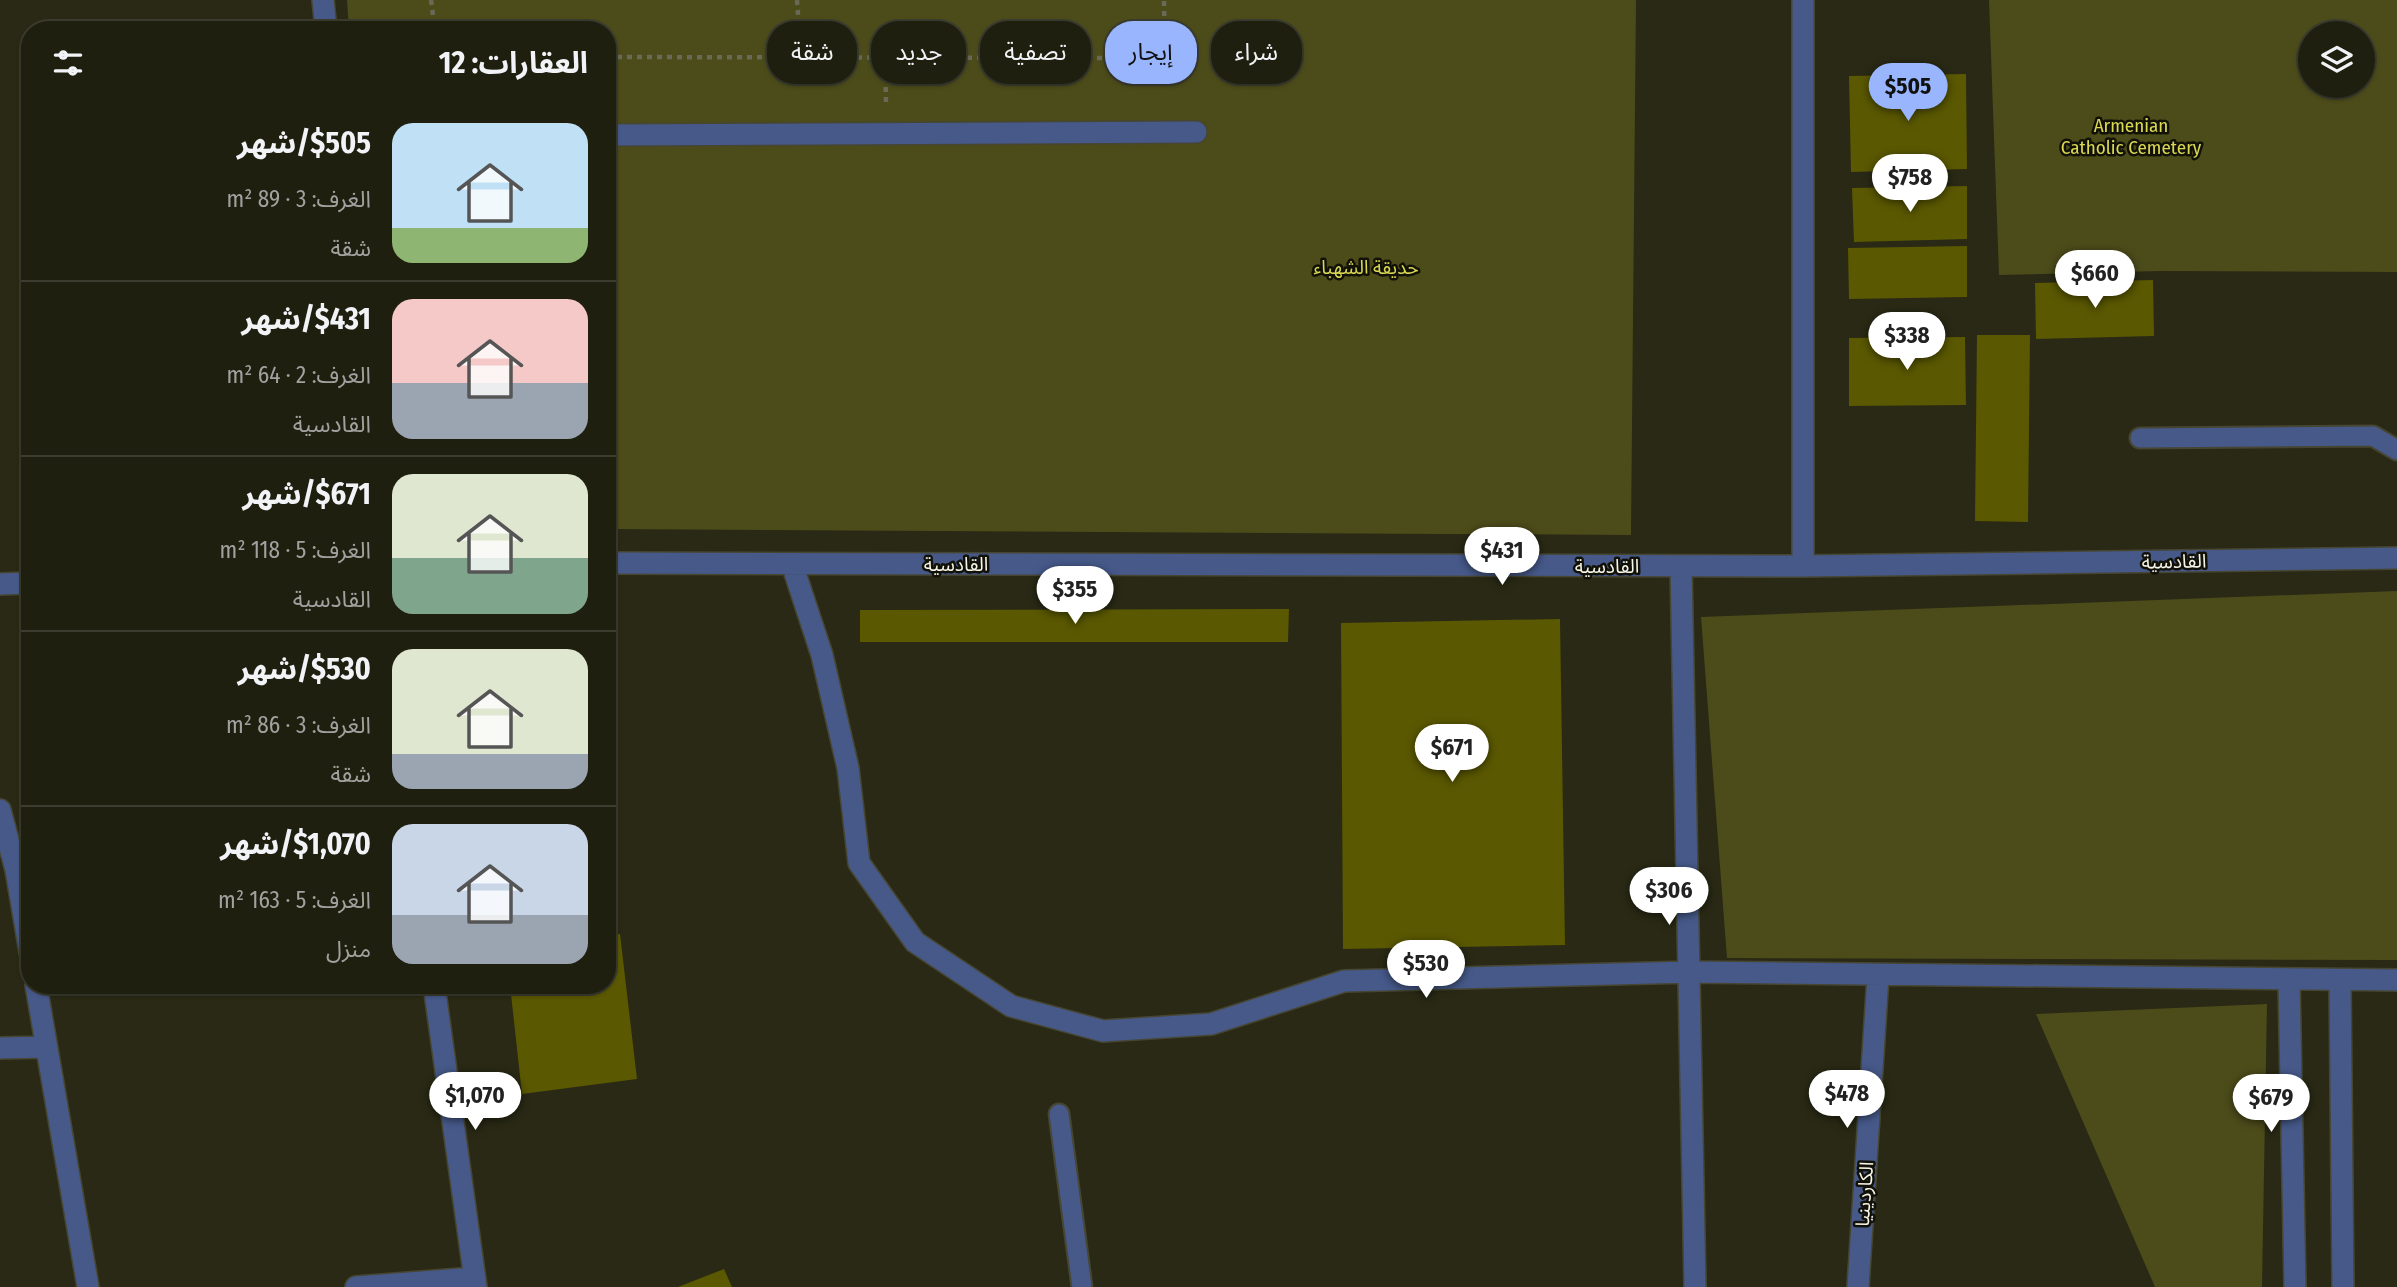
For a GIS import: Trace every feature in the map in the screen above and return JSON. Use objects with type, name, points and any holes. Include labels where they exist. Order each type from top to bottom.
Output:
[{"type":"street","points":[[323,0],[325,21]]},
{"type":"street","points":[[1803,0],[1803,566]]},
{"type":"street","points":[[616,135],[1196,132]]},
{"type":"street","name":"القادسية","points":[[616,563],[1803,566],[2397,558]]},
{"type":"street","points":[[792,564],[822,655],[848,768],[859,863],[915,942],[1011,1006],[1103,1031],[1211,1024],[1344,981],[1691,972],[2397,980]]},
{"type":"street","points":[[1681,566],[1691,972],[1695,1287]]},
{"type":"street","points":[[0,584],[21,583]]},
{"type":"street","points":[[0,810],[21,899]]},
{"type":"street","name":"الكاردينيا","points":[[1858,1287],[1878,976]]},
{"type":"street","points":[[2288,980],[2295,1287]]},
{"type":"street","points":[[2340,981],[2343,1287]]},
{"type":"street","points":[[37,994],[88,1287]]},
{"type":"street","points":[[356,1287],[475,1282],[436,994]]},
{"type":"street","points":[[0,1048],[46,1047]]},
{"type":"lane","points":[[2140,438],[2373,436],[2397,450]]},
{"type":"lane","points":[[1059,1114],[1082,1287]]},
{"type":"path","points":[[430,0],[434,21]]},
{"type":"path","points":[[797,0],[798,21]]},
{"type":"path","points":[[966,57],[1165,58],[1164,0]]},
{"type":"path","points":[[616,57],[767,57]]},
{"type":"path","points":[[886,84],[887,133]]},
{"type":"green space","name":"حديقة الشهباء","points":[[347,0],[1636,0],[1631,535],[616,529],[616,21],[348,21]]},
{"type":"green space","name":"Armenian Catholic Cemetery","points":[[1989,0],[2397,0],[2397,272],[2160,271],[1999,275]]},
{"type":"green space","points":[[2397,591],[2397,960],[1727,958],[1701,617]]},
{"type":"green space","points":[[2267,1004],[2262,1287],[2155,1287],[2036,1014]]},
{"type":"building","points":[[1966,74],[1967,169],[1851,172],[1849,76]]},
{"type":"building","points":[[1967,186],[1967,239],[1854,242],[1852,188]]},
{"type":"building","points":[[1967,246],[1967,297],[1849,299],[1848,248]]},
{"type":"building","points":[[2153,280],[2154,336],[2036,339],[2035,283]]},
{"type":"building","points":[[1977,335],[2030,335],[2028,522],[1975,521]]},
{"type":"building","points":[[1965,337],[1966,405],[1849,406],[1849,338]]},
{"type":"building","points":[[1289,609],[1288,642],[860,642],[860,610]]},
{"type":"building","points":[[1560,619],[1565,945],[1343,949],[1341,623]]},
{"type":"building","points":[[620,934],[637,1079],[522,1094],[511,994],[616,994],[616,935]]},
{"type":"building","points":[[724,1269],[732,1287],[678,1287]]}]
